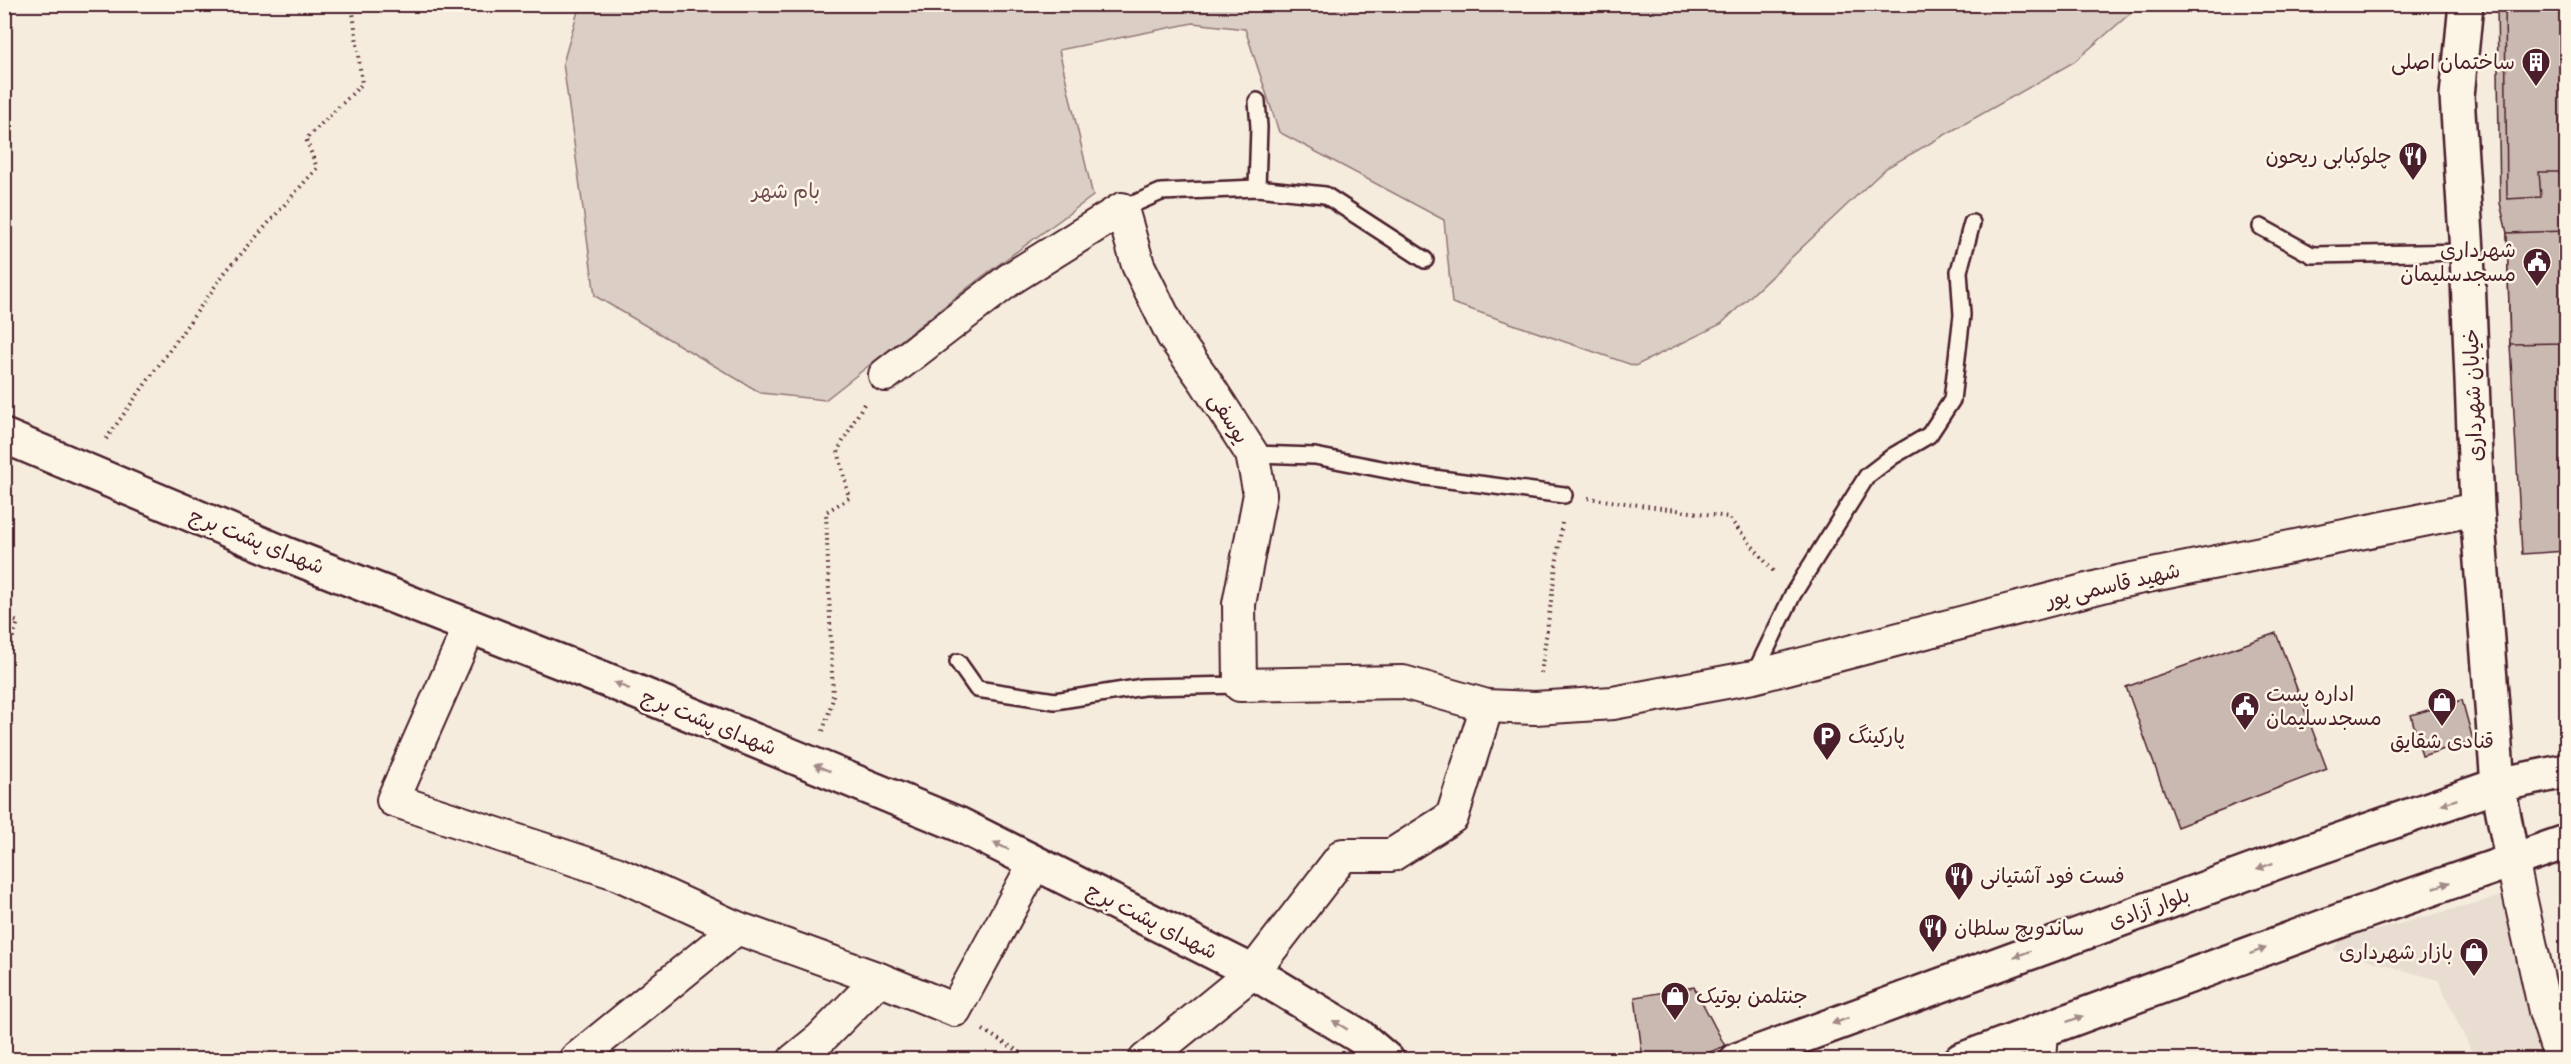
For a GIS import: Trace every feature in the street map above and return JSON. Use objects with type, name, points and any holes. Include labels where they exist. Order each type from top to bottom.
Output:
[{"type":"street","name":"خیابان شهرداری","points":[[2466,4],[2457,96],[2467,252],[2477,509],[2498,785],[2512,860]]},
{"type":"street","points":[[885,375],[1010,279],[1122,209]]},
{"type":"street","name":"یوسفی","points":[[1122,209],[1138,265],[1173,336],[1252,454],[1260,494],[1239,604],[1240,685]]},
{"type":"street","name":"شهدای پشت برج","points":[[4,436],[284,553],[958,824],[1253,972],[1359,1036],[1386,1059]]},
{"type":"street","name":"شهید قاسمی پور","points":[[1487,706],[1535,708],[1613,703],[1753,677],[2118,582],[2477,509]]},
{"type":"street","points":[[470,626],[393,800],[616,873],[737,928],[879,979],[955,1010],[1035,862]]},
{"type":"street","points":[[1145,1059],[1253,972],[1342,855],[1392,855],[1452,817],[1487,706],[1403,682],[1240,685]]},
{"type":"street","name":"بلوار آزادی","points":[[1737,1059],[2232,878],[2498,785],[2566,771]]},
{"type":"street","points":[[1961,1059],[2041,1045],[2512,860],[2566,842]]},
{"type":"street","points":[[2512,860],[2556,1008],[2561,1059]]},
{"type":"street","points":[[575,1059],[737,928]]},
{"type":"street","points":[[794,1059],[820,1039],[879,979]]},
{"type":"lane","points":[[1257,100],[1259,127],[1257,188]]},
{"type":"lane","points":[[1122,209],[1161,192],[1257,188],[1325,195],[1425,261]]},
{"type":"lane","points":[[1753,677],[1793,594],[1867,476],[1893,456],[1929,435],[1952,400],[1962,315],[1959,271],[1972,223]]},
{"type":"lane","points":[[2262,227],[2312,255],[2467,252]]},
{"type":"lane","points":[[1252,454],[1315,456],[1418,476],[1564,495]]},
{"type":"lane","points":[[958,662],[977,689],[1055,700],[1143,687],[1240,685]]},
{"type":"path","points":[[84,469],[226,271],[317,168],[306,140],[362,84],[352,4]]},
{"type":"path","points":[[813,765],[833,699],[826,512],[849,498],[838,450],[867,398],[885,375]]},
{"type":"path","points":[[1535,708],[1562,534],[1564,495],[1728,517],[1793,594]]},
{"type":"path","points":[[4,616],[18,622],[4,663]]},
{"type":"path","points":[[955,1010],[999,1041],[1033,1059]]},
{"type":"shaded area","name":"بازار شهرداری","points":[[2505,895],[2543,1059],[2475,1059],[2438,980],[2333,950],[2340,940]]},
{"type":"green space","name":"بام شهر","points":[[580,4],[2140,5],[2074,62],[1886,168],[1721,324],[1635,366],[1452,303],[1444,220],[1279,132],[1245,29],[1193,23],[1059,50],[1093,196],[979,279],[825,400],[761,393],[595,296],[563,63]]},
{"type":"building","name":"شهرداری مسجدسلیمان","points":[[2497,4],[2566,4],[2566,551],[2522,554],[2510,344],[2507,233],[2500,203]]},
{"type":"building","name":"ساختمان اصلی","points":[[2505,4],[2566,4],[2566,172],[2539,172],[2541,197],[2507,199]]},
{"type":"building","points":[[2566,231],[2566,343],[2510,344],[2507,233]]},
{"type":"building","points":[[2276,633],[2327,769],[2177,827],[2126,687]]},
{"type":"building","name":"قنادی شقایق","points":[[2462,700],[2473,740],[2422,756],[2411,715]]},
{"type":"building","name":"جنتلمن بوتیک","points":[[1694,987],[1725,1046],[1690,1060],[1643,1060],[1635,997]]},
{"type":"place","name":"ساختمان اصلی","points":[[2536,88]]},
{"type":"place","name":"چلوکبابی ریحون","points":[[2413,182]]},
{"type":"place","name":"شهرداری مسجدسلیمان","points":[[2537,288]]},
{"type":"place","name":"قنادی شقایق","points":[[2442,728]]},
{"type":"place","name":"اداره پست مسجدسلیمان","points":[[2245,732]]},
{"type":"place","name":"پارکینگ","points":[[1827,762]]},
{"type":"place","name":"فست فود آشتیانی","points":[[1959,902]]},
{"type":"place","name":"ساندویچ سلطان","points":[[1933,954]]},
{"type":"place","name":"بازار شهرداری","points":[[2474,978]]},
{"type":"place","name":"جنتلمن بوتیک","points":[[1675,1022]]}]
